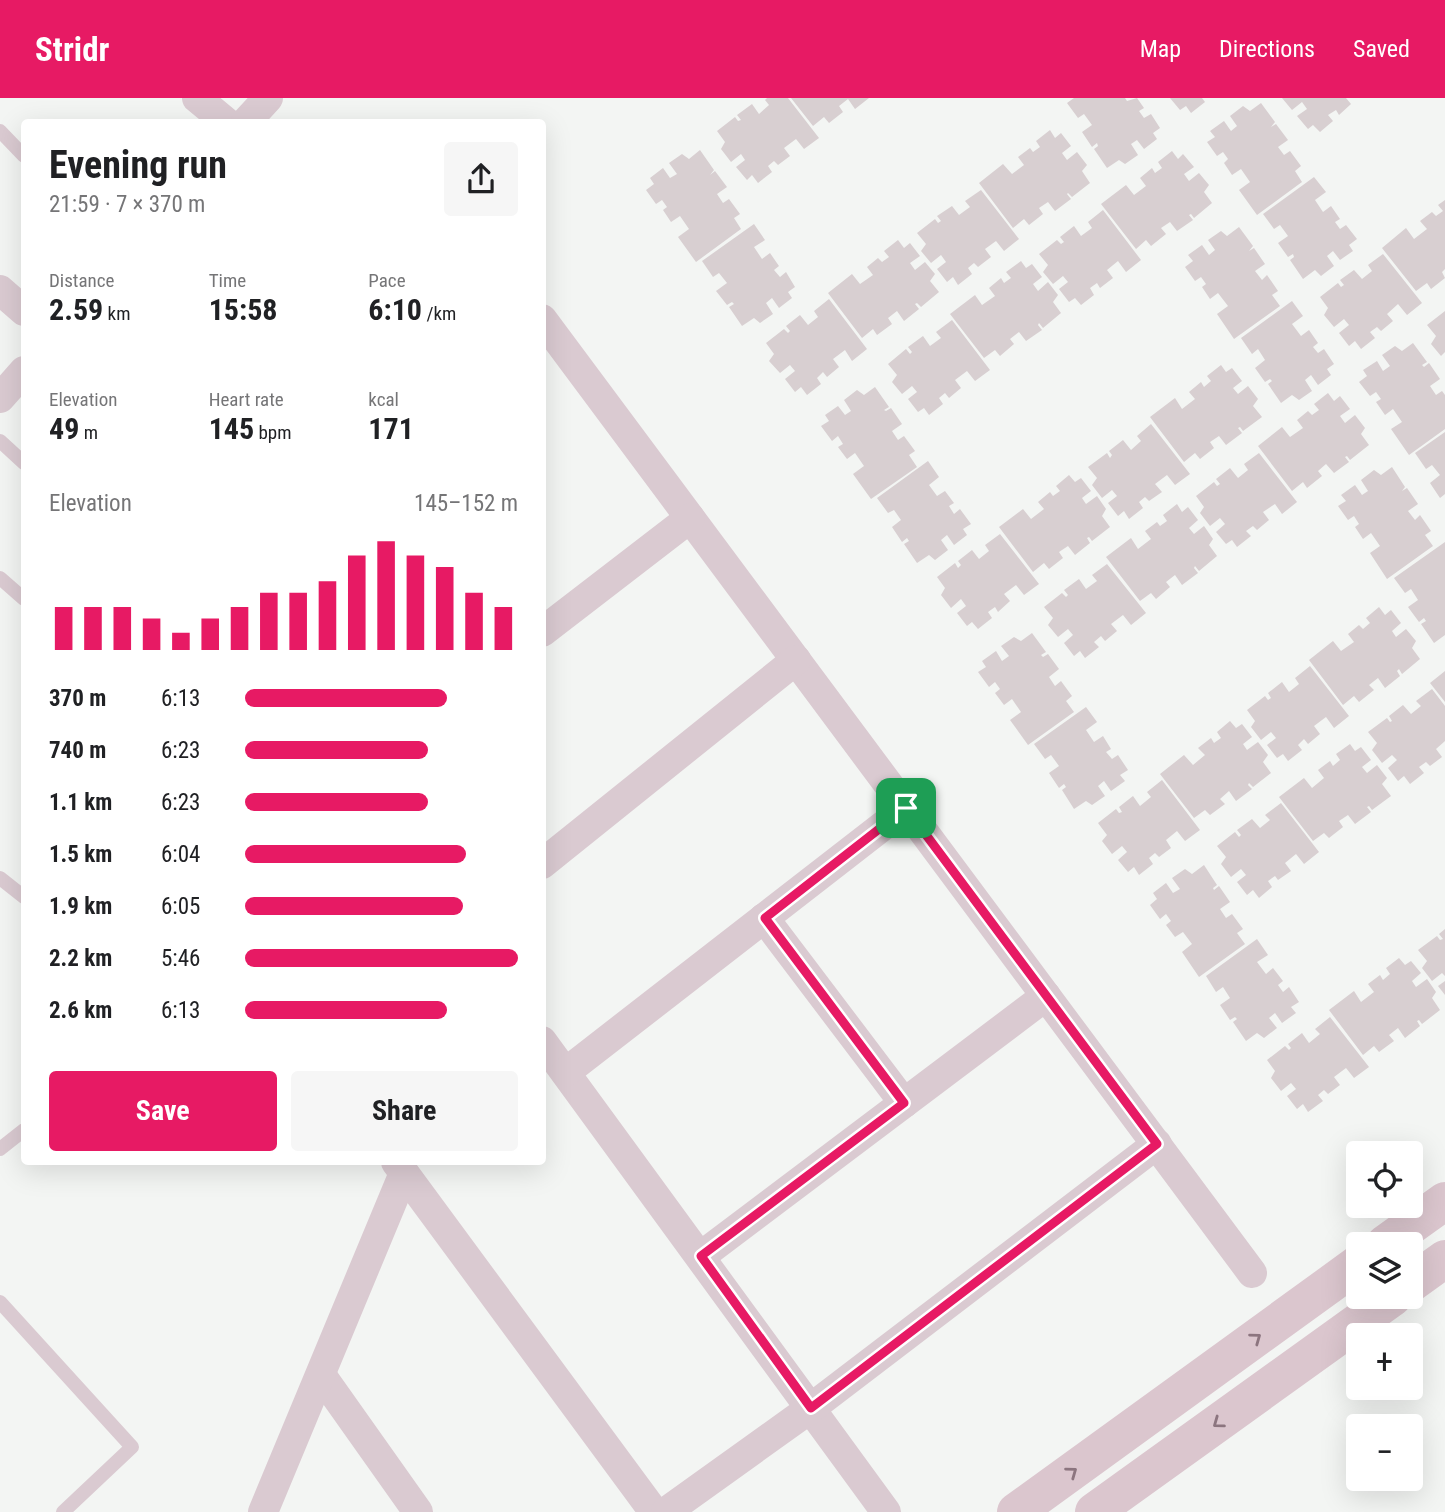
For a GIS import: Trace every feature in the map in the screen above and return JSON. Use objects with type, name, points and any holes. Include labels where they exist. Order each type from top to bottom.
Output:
[{"type":"street","points":[[197,98],[222,119]]},
{"type":"street","points":[[249,119],[268,98]]},
{"type":"street","points":[[0,290],[21,308]]},
{"type":"street","points":[[546,325],[1252,1273]]},
{"type":"street","points":[[0,398],[21,374]]},
{"type":"street","points":[[546,629],[690,518]]},
{"type":"street","points":[[546,861],[796,660]]},
{"type":"street","points":[[566,1072],[906,808]]},
{"type":"street","points":[[765,918],[904,1103]]},
{"type":"street","points":[[701,1256],[1046,996]]},
{"type":"street","points":[[546,1046],[886,1512]]},
{"type":"street","points":[[666,1512],[811,1408],[1157,1144]]},
{"type":"street","points":[[263,1512],[321,1375],[400,1168]]},
{"type":"street","points":[[400,1168],[654,1512]]},
{"type":"street","points":[[1402,1232],[1445,1201]]},
{"type":"street","points":[[1423,1275],[1445,1259]]},
{"type":"street","points":[[1016,1512],[1346,1273]]},
{"type":"street","points":[[1094,1512],[1376,1309]]},
{"type":"street","points":[[321,1375],[418,1512]]},
{"type":"lane","points":[[0,131],[21,153]]},
{"type":"lane","points":[[0,442],[21,460]]},
{"type":"lane","points":[[0,578],[21,596]]},
{"type":"lane","points":[[0,878],[21,895]]},
{"type":"lane","points":[[0,1149],[21,1132]]},
{"type":"lane","points":[[0,1303],[132,1447],[63,1512]]},
{"type":"building","points":[[788,98],[819,138],[804,149],[796,139],[784,148],[790,156],[778,165],[774,161],[768,166],[772,172],[758,183],[752,175],[747,180],[736,167],[745,160],[741,154],[731,162],[721,149],[725,142],[717,131],[735,117],[738,121],[741,120],[737,115],[752,104],[759,114],[769,105],[765,100]]},
{"type":"building","points":[[791,98],[869,98],[855,109],[848,99],[839,106],[843,112],[829,123],[824,117],[813,126]]},
{"type":"building","points":[[1074,98],[1125,98],[1127,101],[1137,98],[1144,108],[1139,111],[1144,118],[1151,114],[1160,128],[1153,133],[1157,139],[1144,149],[1137,140],[1131,144],[1138,155],[1125,164],[1119,160],[1107,168],[1094,149],[1098,146],[1097,143],[1092,147],[1082,132],[1092,125],[1084,114],[1078,118],[1067,103]]},
{"type":"building","points":[[1170,98],[1202,98],[1205,102],[1191,113],[1186,106],[1180,110]]},
{"type":"building","points":[[1282,98],[1346,98],[1351,104],[1339,115],[1336,110],[1328,115],[1333,121],[1320,132],[1313,125],[1308,129],[1297,116],[1307,109],[1302,102],[1292,110]]},
{"type":"building","points":[[1261,103],[1275,122],[1271,127],[1276,124],[1288,140],[1278,147],[1284,155],[1290,151],[1301,166],[1295,171],[1302,182],[1257,215],[1239,190],[1250,182],[1241,169],[1232,175],[1224,163],[1228,159],[1223,152],[1217,156],[1207,142],[1215,137],[1210,131],[1224,121],[1231,131],[1237,126],[1230,116],[1243,106],[1250,111]]},
{"type":"building","points":[[1050,130],[1055,138],[1061,133],[1071,146],[1062,153],[1067,160],[1077,152],[1087,165],[1082,171],[1090,183],[1072,197],[1068,193],[1071,199],[1055,211],[1048,202],[1039,208],[1043,214],[1029,225],[1024,219],[1013,228],[979,183],[1003,164],[1012,174],[1024,165],[1018,157],[1030,148],[1033,152],[1040,147],[1036,141]]},
{"type":"building","points":[[700,150],[714,170],[710,175],[715,171],[727,187],[717,194],[723,203],[729,199],[740,214],[734,218],[741,229],[696,262],[678,237],[689,229],[680,216],[671,222],[663,210],[667,207],[662,200],[656,204],[646,190],[654,184],[650,178],[663,168],[670,178],[677,174],[669,163],[682,154],[689,159]]},
{"type":"building","points":[[1172,151],[1178,159],[1183,154],[1194,167],[1184,174],[1189,181],[1199,173],[1209,185],[1204,192],[1212,203],[1194,218],[1189,215],[1193,220],[1177,231],[1170,222],[1161,228],[1166,234],[1151,246],[1146,240],[1136,249],[1101,204],[1126,185],[1134,195],[1146,186],[1140,178],[1152,168],[1155,173],[1162,168],[1158,162]]},
{"type":"building","points":[[1314,177],[1326,192],[1315,200],[1323,212],[1331,206],[1340,219],[1335,222],[1340,229],[1346,225],[1357,239],[1349,245],[1353,251],[1340,260],[1333,251],[1327,256],[1334,266],[1321,276],[1315,270],[1303,279],[1290,260],[1294,257],[1293,254],[1288,257],[1278,243],[1288,236],[1280,225],[1274,229],[1263,214]]},
{"type":"building","points":[[981,190],[1019,239],[1004,251],[996,241],[985,249],[991,257],[978,267],[974,263],[968,268],[972,274],[958,285],[953,277],[947,282],[937,269],[946,262],[941,255],[931,263],[921,251],[926,244],[917,233],[935,219],[938,223],[941,221],[937,216],[952,206],[959,215],[970,207],[965,201]]},
{"type":"building","points":[[1445,200],[1445,269],[1442,272],[1445,278],[1431,289],[1427,283],[1416,291],[1382,248],[1406,228],[1414,239],[1427,229],[1420,221],[1432,212],[1436,216],[1443,211],[1438,205]]},
{"type":"building","points":[[1103,210],[1141,260],[1126,272],[1118,261],[1107,270],[1113,278],[1100,288],[1097,283],[1090,288],[1094,295],[1081,305],[1075,298],[1069,302],[1059,289],[1068,282],[1063,276],[1053,284],[1043,272],[1048,265],[1039,254],[1057,240],[1061,244],[1064,242],[1060,237],[1074,226],[1081,236],[1092,228],[1088,222]]},
{"type":"building","points":[[754,224],[765,240],[754,247],[762,259],[770,253],[779,266],[774,270],[780,277],[786,272],[795,287],[788,292],[792,298],[779,308],[772,298],[766,303],[773,314],[760,323],[754,318],[742,326],[729,307],[734,304],[732,302],[727,305],[716,291],[727,283],[719,273],[713,277],[702,261]]},
{"type":"building","points":[[1239,227],[1253,246],[1249,251],[1254,248],[1265,264],[1255,271],[1262,280],[1267,275],[1278,291],[1272,295],[1280,306],[1234,339],[1217,314],[1228,306],[1218,293],[1210,299],[1202,287],[1206,284],[1201,277],[1195,281],[1185,267],[1193,261],[1188,255],[1202,245],[1209,255],[1215,250],[1208,240],[1221,231],[1227,236]]},
{"type":"building","points":[[898,240],[904,248],[910,243],[920,256],[910,263],[915,270],[925,262],[935,274],[930,281],[939,292],[921,307],[915,304],[919,309],[904,321],[897,311],[888,318],[892,324],[877,335],[873,329],[862,338],[828,293],[852,274],[860,284],[873,275],[867,267],[878,258],[882,262],[889,257],[884,251]]},
{"type":"building","points":[[1383,254],[1422,303],[1407,315],[1398,304],[1387,314],[1393,321],[1381,331],[1377,327],[1370,332],[1375,338],[1361,349],[1355,341],[1349,346],[1339,333],[1349,325],[1344,319],[1334,327],[1324,315],[1328,308],[1320,297],[1338,283],[1341,287],[1344,285],[1340,280],[1354,270],[1362,279],[1372,271],[1368,265]]},
{"type":"building","points":[[1021,261],[1026,268],[1032,264],[1042,277],[1033,284],[1038,291],[1048,282],[1058,295],[1053,302],[1061,313],[1043,328],[1039,323],[1042,330],[1026,341],[1019,332],[1010,339],[1014,344],[1000,356],[995,350],[984,358],[950,314],[975,295],[982,305],[995,296],[989,288],[1001,278],[1004,283],[1011,278],[1006,272]]},
{"type":"building","points":[[829,299],[867,349],[852,361],[845,350],[833,359],[839,367],[827,377],[823,372],[817,378],[821,384],[807,395],[801,387],[795,392],[785,379],[795,371],[790,365],[780,373],[769,361],[774,354],[766,343],[784,329],[788,333],[790,331],[786,326],[800,315],[808,325],[818,317],[814,311]]},
{"type":"building","points":[[1292,301],[1303,316],[1292,324],[1301,336],[1309,330],[1318,343],[1313,347],[1318,353],[1324,349],[1334,364],[1327,369],[1331,375],[1318,385],[1311,375],[1305,380],[1312,391],[1299,400],[1292,395],[1281,403],[1268,384],[1272,381],[1270,379],[1265,382],[1255,368],[1265,360],[1258,349],[1252,354],[1241,338]]},
{"type":"building","points":[[1445,311],[1445,352],[1441,356],[1431,344],[1436,336],[1427,325]]},
{"type":"building","points":[[952,320],[990,370],[975,381],[967,371],[955,380],[961,388],[949,398],[945,393],[939,398],[943,404],[929,415],[924,408],[918,412],[908,399],[917,392],[912,386],[902,394],[892,382],[897,375],[888,364],[906,349],[910,354],[912,352],[908,347],[923,336],[930,346],[941,338],[936,332]]},
{"type":"building","points":[[1413,343],[1427,362],[1422,365],[1424,367],[1429,363],[1440,379],[1430,386],[1436,395],[1442,391],[1445,395],[1445,429],[1409,455],[1391,429],[1402,422],[1393,409],[1385,415],[1376,402],[1381,399],[1376,392],[1370,396],[1359,382],[1367,376],[1363,370],[1377,361],[1383,371],[1390,366],[1382,355],[1395,346],[1402,351]]},
{"type":"building","points":[[1221,365],[1226,372],[1232,368],[1242,381],[1233,388],[1238,394],[1248,386],[1258,399],[1253,406],[1262,417],[1243,431],[1238,428],[1242,433],[1226,445],[1219,436],[1210,442],[1214,448],[1200,459],[1195,453],[1184,462],[1150,417],[1175,398],[1182,409],[1195,399],[1189,392],[1201,382],[1204,387],[1211,381],[1207,376]]},
{"type":"building","points":[[875,387],[889,407],[884,410],[891,408],[902,424],[892,431],[898,440],[904,436],[915,451],[909,455],[917,467],[871,499],[853,474],[864,466],[855,453],[847,459],[838,447],[843,444],[838,436],[832,441],[821,426],[829,421],[825,415],[838,406],[845,415],[851,411],[844,400],[857,390],[864,395]]},
{"type":"building","points":[[1328,393],[1334,401],[1340,396],[1350,409],[1340,416],[1345,423],[1355,415],[1365,428],[1361,434],[1369,445],[1350,460],[1345,457],[1349,462],[1334,473],[1326,464],[1318,471],[1322,476],[1307,488],[1303,482],[1292,491],[1258,446],[1282,427],[1290,437],[1303,428],[1297,420],[1308,411],[1312,415],[1319,410],[1314,404]]},
{"type":"building","points":[[1151,424],[1190,474],[1175,485],[1167,475],[1155,484],[1162,492],[1149,501],[1145,497],[1139,502],[1143,508],[1129,519],[1124,511],[1118,516],[1108,503],[1117,496],[1112,490],[1102,498],[1092,485],[1097,478],[1088,467],[1107,453],[1110,458],[1112,455],[1109,451],[1123,440],[1131,450],[1141,441],[1137,436]]},
{"type":"building","points":[[1445,432],[1445,494],[1440,498],[1430,483],[1440,475],[1432,465],[1426,469],[1415,453]]},
{"type":"building","points":[[1259,453],[1297,502],[1282,514],[1275,504],[1263,512],[1269,520],[1257,530],[1253,526],[1246,531],[1251,536],[1237,547],[1232,540],[1226,544],[1216,532],[1225,524],[1220,518],[1210,526],[1200,513],[1204,507],[1196,496],[1214,482],[1217,486],[1220,484],[1216,479],[1230,468],[1238,478],[1248,470],[1244,464]]},
{"type":"building","points":[[928,461],[939,477],[929,485],[937,496],[945,491],[954,503],[949,506],[954,514],[960,509],[971,524],[963,529],[967,535],[954,545],[947,535],[941,540],[948,550],[935,560],[929,555],[917,563],[904,544],[909,541],[907,538],[902,542],[892,527],[901,520],[894,510],[888,513],[877,498]]},
{"type":"building","points":[[1392,467],[1405,487],[1402,491],[1407,488],[1418,504],[1408,511],[1415,520],[1420,515],[1431,531],[1425,535],[1433,546],[1387,579],[1370,553],[1380,546],[1371,533],[1363,539],[1355,527],[1359,524],[1354,516],[1348,520],[1338,506],[1346,501],[1341,495],[1355,485],[1362,495],[1368,491],[1361,480],[1374,470],[1381,475]]},
{"type":"building","points":[[1069,475],[1075,482],[1081,478],[1091,491],[1082,498],[1086,504],[1097,496],[1106,509],[1102,516],[1110,527],[1092,541],[1087,538],[1090,543],[1075,555],[1068,546],[1059,552],[1063,558],[1049,569],[1044,563],[1033,572],[999,527],[1023,509],[1031,519],[1044,509],[1038,502],[1050,492],[1053,496],[1060,491],[1056,486]]},
{"type":"building","points":[[1177,504],[1182,512],[1188,507],[1198,520],[1189,528],[1194,534],[1204,526],[1213,539],[1209,545],[1217,556],[1199,571],[1195,566],[1198,573],[1182,585],[1175,575],[1166,582],[1170,587],[1156,599],[1151,593],[1140,601],[1106,557],[1131,538],[1138,549],[1151,539],[1145,531],[1157,522],[1160,526],[1167,521],[1163,515]]},
{"type":"building","points":[[1000,534],[1039,584],[1024,595],[1016,585],[1004,594],[1010,601],[998,612],[995,607],[988,612],[992,618],[978,629],[972,622],[967,626],[957,613],[966,606],[961,599],[951,608],[941,595],[945,588],[937,577],[955,563],[958,568],[961,565],[958,561],[972,550],[979,559],[989,551],[985,545]]},
{"type":"building","points":[[1445,542],[1445,635],[1434,643],[1421,624],[1426,621],[1424,618],[1419,622],[1408,607],[1418,600],[1411,589],[1405,593],[1394,578]]},
{"type":"building","points":[[1107,564],[1146,613],[1131,625],[1123,615],[1111,624],[1117,631],[1105,641],[1101,636],[1094,642],[1099,647],[1085,658],[1080,651],[1074,656],[1064,643],[1073,635],[1068,629],[1058,637],[1048,625],[1053,618],[1044,607],[1062,593],[1066,597],[1068,595],[1064,590],[1079,579],[1086,589],[1097,581],[1092,575]]},
{"type":"building","points":[[1379,607],[1385,615],[1391,610],[1401,623],[1392,631],[1396,637],[1406,629],[1416,641],[1412,648],[1420,659],[1402,674],[1399,669],[1397,671],[1400,676],[1385,688],[1378,678],[1369,685],[1374,690],[1359,702],[1354,696],[1343,705],[1309,660],[1333,641],[1341,651],[1354,642],[1348,634],[1359,625],[1363,629],[1370,623],[1366,618]]},
{"type":"building","points":[[1032,633],[1046,652],[1041,655],[1043,657],[1048,654],[1059,669],[1049,677],[1055,686],[1061,681],[1072,696],[1066,701],[1074,712],[1028,745],[1010,720],[1021,712],[1012,699],[1004,705],[995,693],[1000,689],[995,682],[989,687],[978,672],[986,667],[982,661],[996,651],[1002,661],[1009,656],[1001,646],[1014,637],[1021,641]]},
{"type":"building","points":[[1310,666],[1349,716],[1334,728],[1326,717],[1314,726],[1320,734],[1308,744],[1304,739],[1298,745],[1302,750],[1288,761],[1283,754],[1277,758],[1267,745],[1276,738],[1271,732],[1261,740],[1251,727],[1255,721],[1247,710],[1265,696],[1268,700],[1271,698],[1268,693],[1282,682],[1289,692],[1299,684],[1295,678]]},
{"type":"building","points":[[1445,671],[1445,702],[1430,683]]},
{"type":"building","points":[[1432,689],[1445,706],[1445,741],[1436,749],[1442,757],[1430,766],[1426,762],[1419,767],[1424,773],[1410,784],[1404,776],[1398,781],[1388,768],[1397,760],[1392,755],[1382,763],[1372,750],[1377,743],[1368,732],[1387,718],[1392,721],[1389,716],[1403,705],[1411,714],[1421,706],[1416,701]]},
{"type":"building","points":[[1086,707],[1097,722],[1086,730],[1094,742],[1103,736],[1111,749],[1106,752],[1112,759],[1118,755],[1128,770],[1120,775],[1125,781],[1111,791],[1104,781],[1098,786],[1105,796],[1092,805],[1086,801],[1074,809],[1062,790],[1066,787],[1064,784],[1059,788],[1049,773],[1059,766],[1051,755],[1045,759],[1034,744]]},
{"type":"building","points":[[1230,721],[1236,728],[1242,724],[1252,737],[1243,744],[1247,750],[1258,742],[1268,755],[1263,762],[1271,773],[1253,787],[1249,783],[1252,789],[1236,801],[1229,791],[1220,799],[1225,804],[1210,815],[1205,810],[1194,818],[1160,774],[1184,755],[1193,765],[1205,755],[1198,748],[1211,738],[1214,743],[1221,738],[1217,732]]},
{"type":"building","points":[[1350,744],[1355,751],[1361,747],[1371,760],[1362,767],[1367,773],[1377,765],[1387,778],[1382,784],[1391,796],[1372,810],[1367,807],[1371,812],[1355,824],[1348,815],[1339,821],[1343,827],[1329,838],[1324,833],[1313,841],[1279,797],[1304,778],[1312,788],[1324,778],[1318,770],[1330,761],[1333,766],[1340,760],[1336,754]]},
{"type":"building","points":[[1162,780],[1200,830],[1185,841],[1177,831],[1166,840],[1171,848],[1159,857],[1155,853],[1149,858],[1153,864],[1139,875],[1134,867],[1128,872],[1118,860],[1127,852],[1122,846],[1112,854],[1102,841],[1107,835],[1098,823],[1116,809],[1119,813],[1122,812],[1119,807],[1133,796],[1140,806],[1151,797],[1147,792]]},
{"type":"building","points":[[1281,803],[1319,852],[1304,864],[1296,854],[1285,863],[1291,871],[1278,880],[1275,876],[1268,881],[1272,887],[1259,898],[1253,890],[1247,895],[1237,882],[1246,875],[1241,869],[1231,877],[1221,864],[1226,857],[1217,846],[1235,832],[1239,837],[1241,835],[1237,830],[1252,819],[1260,828],[1270,820],[1265,815]]},
{"type":"building","points":[[1204,865],[1217,885],[1214,890],[1219,886],[1230,902],[1220,909],[1226,918],[1232,914],[1243,929],[1237,933],[1245,944],[1199,977],[1182,952],[1192,944],[1183,932],[1175,937],[1166,925],[1171,921],[1166,914],[1160,919],[1150,905],[1157,899],[1153,893],[1166,883],[1173,893],[1180,889],[1172,878],[1185,869],[1192,874]]},
{"type":"building","points":[[1445,929],[1445,976],[1442,973],[1432,981],[1422,968],[1427,961],[1418,950],[1437,936],[1440,940],[1443,939],[1439,934]]},
{"type":"building","points":[[1257,939],[1268,955],[1257,962],[1266,974],[1273,968],[1283,981],[1278,985],[1283,992],[1289,987],[1299,1002],[1291,1007],[1296,1013],[1282,1023],[1275,1013],[1269,1018],[1277,1028],[1264,1038],[1257,1033],[1246,1041],[1233,1022],[1237,1019],[1235,1017],[1230,1020],[1220,1005],[1230,998],[1223,987],[1216,992],[1206,976]]},
{"type":"building","points":[[1399,958],[1405,965],[1411,961],[1421,973],[1412,981],[1416,987],[1427,979],[1436,992],[1432,998],[1440,1010],[1422,1024],[1417,1021],[1420,1026],[1405,1038],[1398,1028],[1389,1035],[1394,1041],[1379,1052],[1374,1046],[1363,1055],[1329,1010],[1354,991],[1361,1002],[1374,992],[1368,984],[1380,975],[1383,980],[1390,974],[1386,968]]},
{"type":"building","points":[[1445,981],[1445,995],[1438,986]]},
{"type":"building","points":[[1330,1017],[1369,1067],[1354,1078],[1346,1068],[1334,1077],[1340,1085],[1328,1094],[1324,1090],[1318,1095],[1323,1101],[1308,1112],[1303,1104],[1297,1109],[1287,1096],[1296,1089],[1291,1083],[1281,1091],[1271,1078],[1275,1071],[1267,1060],[1285,1046],[1289,1050],[1291,1048],[1288,1044],[1302,1033],[1309,1043],[1320,1034],[1315,1029]]},
{"type":"route","points":[[906,808],[1157,1144],[811,1408],[701,1256],[904,1103],[765,918],[906,808]]}]
